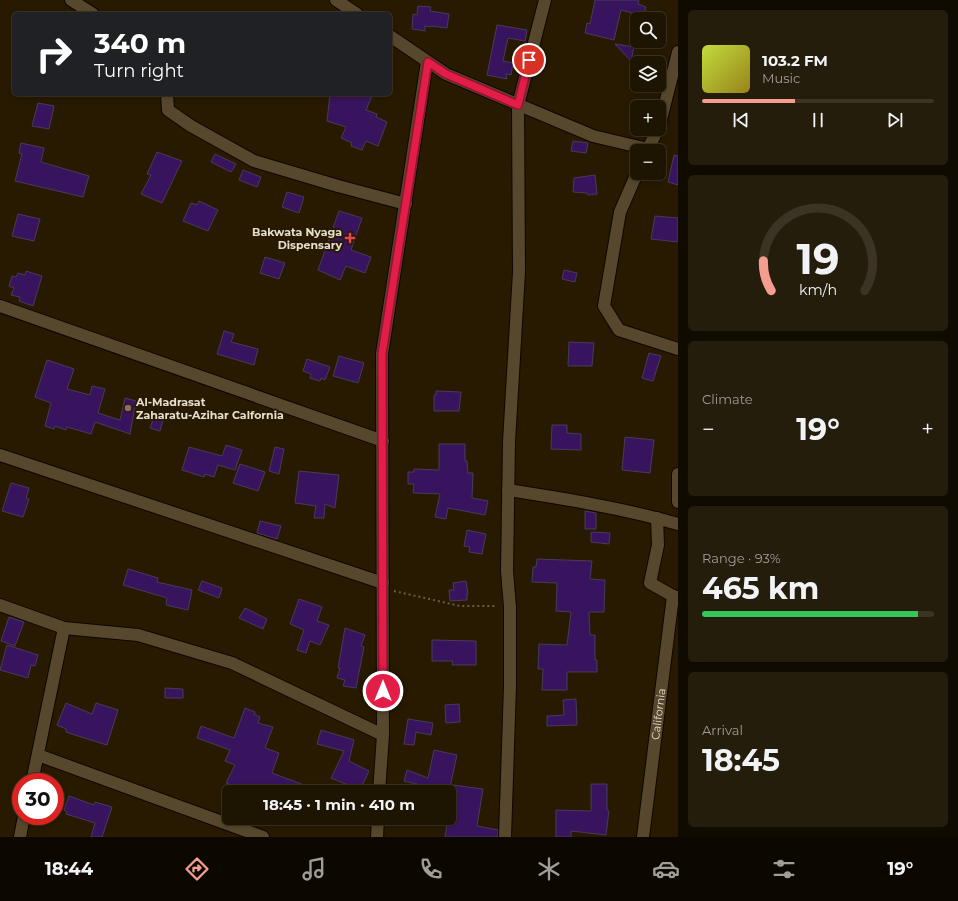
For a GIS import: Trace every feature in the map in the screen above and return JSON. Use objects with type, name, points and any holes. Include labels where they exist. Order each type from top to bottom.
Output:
[{"type":"street","points":[[71,0],[90,12]]},
{"type":"street","points":[[336,0],[354,12]]},
{"type":"street","points":[[505,837],[510,686],[510,607],[507,571],[509,442],[519,272],[518,105],[545,0]]},
{"type":"street","points":[[392,37],[446,74],[593,136],[630,146]]},
{"type":"street","points":[[666,103],[676,72],[678,52]]},
{"type":"street","points":[[380,785],[383,736],[382,354],[428,62]]},
{"type":"street","points":[[167,96],[168,110],[191,126],[254,161],[406,204]]},
{"type":"street","points":[[634,180],[620,212],[604,306],[619,330],[678,349]]},
{"type":"street","points":[[0,306],[382,441]]},
{"type":"street","points":[[0,455],[383,586]]},
{"type":"street","points":[[678,474],[678,502]]},
{"type":"street","points":[[508,490],[583,502],[678,524]]},
{"type":"street","points":[[657,518],[658,545],[650,583],[676,597]]},
{"type":"street","name":"California","points":[[643,837],[676,597]]},
{"type":"street","points":[[0,605],[64,628],[138,635],[232,663],[383,736]]},
{"type":"street","points":[[34,773],[64,628]]},
{"type":"street","points":[[38,755],[263,837]]},
{"type":"street","points":[[20,837],[22,825]]},
{"type":"street","points":[[377,837],[378,825]]},
{"type":"path","points":[[383,586],[460,606],[510,607]]},
{"type":"building","points":[[595,0],[639,0],[638,4],[646,7],[644,12],[630,12],[621,10],[614,40],[585,33],[587,23],[590,24]]},
{"type":"building","points":[[418,6],[431,7],[430,11],[449,14],[447,28],[425,26],[425,31],[412,29],[413,14],[417,15]]},
{"type":"building","points":[[497,25],[527,30],[525,41],[508,38],[503,61],[513,63],[511,75],[506,74],[507,79],[487,75]]},
{"type":"building","points":[[615,44],[634,48],[630,60]]},
{"type":"building","points":[[330,96],[372,96],[366,110],[377,114],[376,117],[387,122],[378,146],[366,141],[362,150],[351,146],[352,143],[341,138],[346,127],[327,121]]},
{"type":"building","points":[[38,103],[54,106],[49,129],[32,126]]},
{"type":"building","points":[[573,141],[588,143],[586,153],[571,151]]},
{"type":"building","points":[[21,143],[44,148],[41,162],[89,176],[83,197],[15,181],[22,154],[19,153]]},
{"type":"building","points":[[157,152],[182,161],[162,203],[141,194],[151,175],[147,174]]},
{"type":"building","points":[[215,154],[236,164],[231,172],[211,162]]},
{"type":"building","points":[[674,155],[678,156],[678,185],[668,182]]},
{"type":"building","points":[[243,170],[261,177],[257,187],[239,180]]},
{"type":"building","points":[[595,175],[597,194],[588,195],[587,193],[573,192],[574,178]]},
{"type":"building","points":[[287,192],[304,197],[299,213],[282,207]]},
{"type":"building","points":[[199,201],[218,210],[208,231],[183,221],[191,203],[197,205]]},
{"type":"building","points":[[339,211],[362,218],[351,250],[371,257],[365,273],[346,266],[340,280],[318,270]]},
{"type":"building","points":[[18,214],[40,219],[34,241],[12,236]]},
{"type":"building","points":[[655,216],[678,218],[678,242],[651,239]]},
{"type":"building","points":[[265,257],[285,263],[279,279],[260,273]]},
{"type":"building","points":[[564,270],[577,273],[575,282],[562,279]]},
{"type":"building","points":[[26,271],[42,276],[33,306],[19,301],[20,297],[11,295],[14,288],[9,286],[12,276],[16,277],[18,273],[25,275]]},
{"type":"building","points":[[224,331],[234,334],[231,342],[258,349],[254,365],[217,354]]},
{"type":"building","points":[[569,342],[594,343],[592,366],[568,366]]},
{"type":"building","points":[[649,353],[661,356],[653,381],[642,378]]},
{"type":"building","points":[[339,356],[364,363],[358,383],[333,376]]},
{"type":"building","points":[[307,359],[330,367],[325,380],[321,378],[320,381],[310,378],[311,374],[303,371]]},
{"type":"building","points":[[47,360],[74,369],[67,389],[90,395],[92,386],[105,389],[98,413],[120,420],[125,398],[136,401],[130,434],[95,422],[91,434],[67,427],[66,430],[55,426],[54,429],[45,426],[51,403],[35,397]]},
{"type":"building","points":[[436,391],[461,392],[459,411],[434,411],[434,395],[436,395]]},
{"type":"building","points":[[155,414],[164,417],[160,431],[150,428]]},
{"type":"building","points":[[552,425],[567,425],[567,433],[581,434],[581,450],[551,449]]},
{"type":"building","points":[[625,437],[654,440],[650,473],[622,470]]},
{"type":"building","points":[[439,444],[465,444],[465,461],[467,461],[468,473],[473,473],[472,498],[488,501],[485,515],[448,508],[446,519],[435,517],[440,494],[413,493],[414,484],[408,484],[408,472],[414,472],[414,469],[439,470]]},
{"type":"building","points":[[226,445],[242,450],[235,470],[218,465],[214,477],[205,474],[204,477],[182,470],[189,447],[222,456]]},
{"type":"building","points":[[275,447],[284,449],[279,474],[269,471]]},
{"type":"building","points":[[240,464],[265,472],[258,491],[233,483]]},
{"type":"building","points":[[299,471],[339,475],[335,508],[325,504],[324,518],[314,518],[316,506],[295,503]]},
{"type":"building","points":[[11,483],[29,488],[26,498],[29,499],[23,517],[2,511]]},
{"type":"building","points":[[585,511],[596,513],[596,529],[585,529]]},
{"type":"building","points":[[260,521],[281,526],[277,539],[257,533]]},
{"type":"building","points":[[467,530],[486,534],[482,554],[469,552],[470,547],[464,546]]},
{"type":"building","points":[[591,532],[610,533],[609,544],[591,542]]},
{"type":"building","points":[[537,559],[592,561],[590,579],[605,580],[604,612],[589,612],[590,635],[595,635],[595,660],[597,660],[597,672],[567,672],[567,690],[542,690],[543,669],[538,669],[539,644],[567,645],[571,612],[556,611],[557,583],[532,582],[533,567],[536,567]]},
{"type":"building","points":[[128,569],[158,578],[157,582],[192,590],[188,610],[166,605],[167,598],[123,585]]},
{"type":"building","points":[[202,581],[222,588],[219,598],[198,590]]},
{"type":"building","points":[[466,581],[468,594],[467,600],[450,601],[449,590],[454,590],[453,583]]},
{"type":"building","points":[[299,599],[322,607],[317,621],[329,625],[320,645],[310,641],[306,653],[297,650],[304,630],[290,624]]},
{"type":"building","points":[[245,608],[267,619],[263,629],[239,618]]},
{"type":"building","points":[[9,617],[24,622],[15,646],[1,641]]},
{"type":"building","points":[[345,628],[365,635],[361,646],[364,647],[356,688],[343,686],[345,680],[337,678],[340,668],[338,668]]},
{"type":"building","points":[[432,640],[476,641],[476,665],[452,665],[453,661],[432,661]]},
{"type":"building","points":[[7,645],[38,655],[35,666],[31,665],[28,678],[0,670]]},
{"type":"building","points":[[165,688],[183,689],[183,698],[165,698]]},
{"type":"building","points":[[576,699],[577,725],[547,726],[547,716],[564,715],[563,700]]},
{"type":"building","points":[[66,703],[92,714],[96,703],[118,710],[107,745],[66,732],[66,729],[57,725]]},
{"type":"building","points":[[459,704],[460,722],[446,723],[445,705]]},
{"type":"building","points":[[245,708],[255,712],[254,714],[260,717],[258,723],[273,727],[265,748],[279,753],[272,773],[304,785],[231,785],[226,783],[235,765],[225,761],[230,750],[197,738],[201,726],[234,738]]},
{"type":"building","points":[[408,719],[433,723],[431,735],[416,732],[414,745],[404,744]]},
{"type":"building","points":[[321,730],[354,740],[349,761],[369,771],[362,785],[348,785],[331,778],[344,751],[317,744]]},
{"type":"building","points":[[434,750],[457,755],[451,785],[420,785],[404,781],[407,770],[428,778]]},
{"type":"building","points":[[591,784],[607,784],[607,810],[609,811],[606,835],[571,831],[571,837],[556,837],[556,810],[591,811]]},
{"type":"building","points":[[456,785],[483,789],[477,826],[498,830],[498,837],[445,837],[447,825],[456,825]]},
{"type":"building","points":[[69,796],[94,805],[95,802],[112,807],[102,837],[91,837],[95,823],[66,814],[67,812],[64,810]]},
{"type":"place","name":"Bakwata Nyaga Dispensary","points":[[350,238]]},
{"type":"place","name":"Al-Madrasat Zaharatu-Azihar Calfornia","points":[[128,408]]},
{"type":"route","points":[[383,691],[382,354],[428,62],[446,74],[518,105],[529,60]]}]
